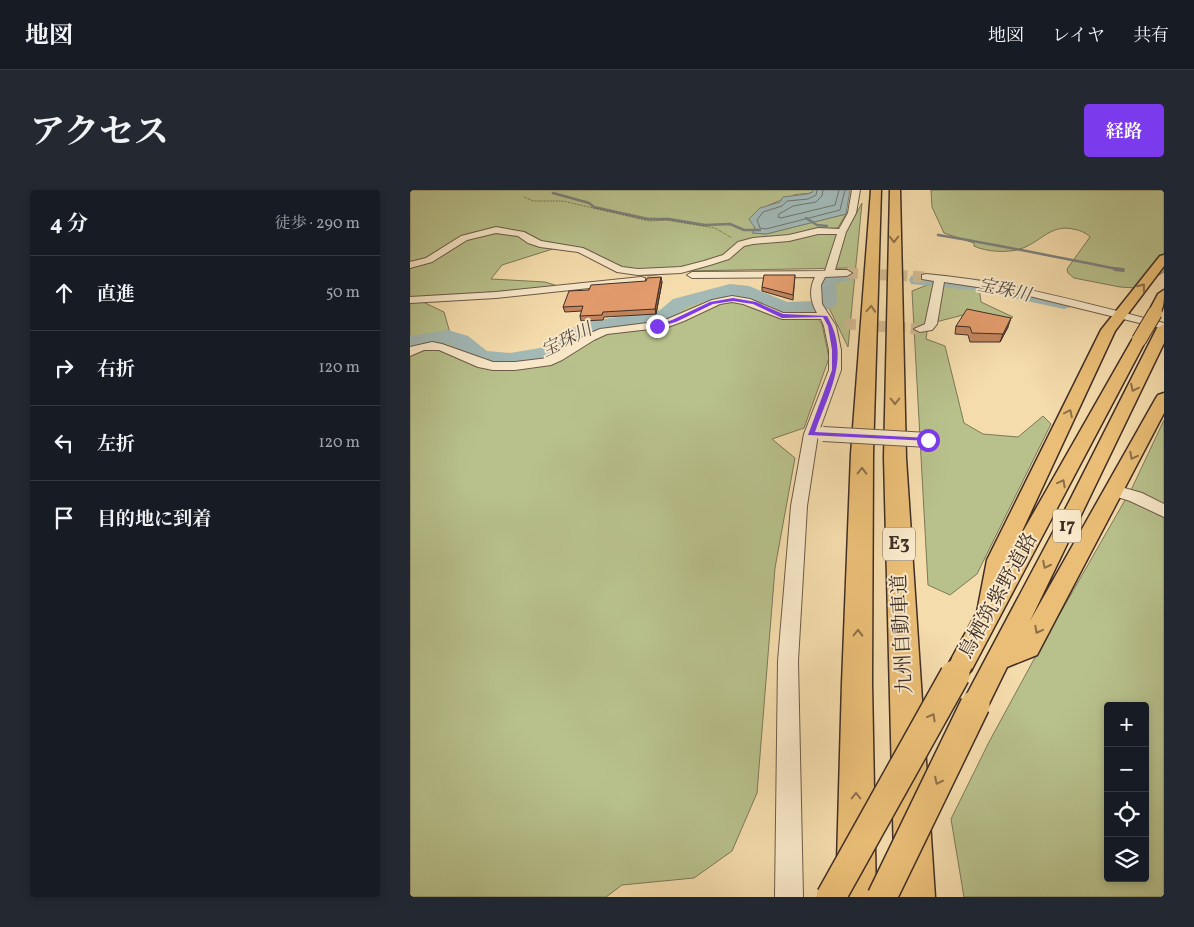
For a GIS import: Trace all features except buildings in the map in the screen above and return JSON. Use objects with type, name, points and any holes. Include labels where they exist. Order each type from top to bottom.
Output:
[{"type":"highway","name":"九州自動車道","points":[[856,897],[857,683],[862,454],[876,190]]},
{"type":"highway","name":"九州自動車道","points":[[895,190],[895,458],[915,897]]},
{"type":"main road","points":[[988,619],[998,560],[1108,330],[1164,258]]},
{"type":"main road","name":"鳥栖筑紫野道路","points":[[882,897],[997,660],[1079,502],[1156,335],[1155,312],[1164,294]]},
{"type":"main road","name":"鳥栖筑紫野道路","points":[[832,897],[962,663],[1156,335]]},
{"type":"main road","points":[[997,660],[1028,648],[1164,398]]},
{"type":"street","points":[[789,897],[788,662],[799,506],[835,370],[835,350],[827,316],[816,285],[818,278],[825,274],[852,213],[856,190]]},
{"type":"street","points":[[410,265],[429,260],[464,238],[496,230],[521,234],[531,241],[540,244],[580,250],[620,270],[638,272],[681,270],[707,263],[726,256],[742,244],[753,241],[789,238],[818,231],[842,232]]},
{"type":"street","points":[[410,300],[496,295],[711,274],[847,273]]},
{"type":"street","points":[[926,277],[1013,288],[1074,302],[1118,315],[1156,335]]},
{"type":"street","points":[[920,329],[928,328],[931,324],[940,280]]},
{"type":"street","points":[[410,352],[424,346],[444,346],[478,364],[493,366],[551,361],[584,340],[600,333],[674,321],[711,303],[733,299],[754,303],[782,316],[827,316]]},
{"type":"street","points":[[817,434],[928,440]]},
{"type":"street","points":[[1114,490],[1136,497],[1164,511]]},
{"type":"path","points":[[524,197],[533,201],[563,201],[649,221],[666,220],[715,228],[742,244]]},
{"type":"green space","points":[[410,190],[812,190],[813,192],[794,195],[767,206],[758,212],[755,217],[753,233],[766,234],[846,214],[838,228],[816,229],[820,233],[845,234],[862,203],[848,347],[829,308],[835,283],[847,279],[848,268],[684,271],[649,276],[615,271],[582,252],[559,247],[502,265],[491,279],[545,282],[561,287],[410,298]]},
{"type":"green space","points":[[931,190],[1164,190],[1164,272],[1136,288],[1120,287],[1074,278],[1068,273],[1067,269],[1090,237],[1073,229],[1058,229],[1020,249],[997,251],[979,248],[974,246],[974,243],[944,233],[932,207]]},
{"type":"green space","points":[[927,285],[979,288],[981,302],[1013,317],[1005,322],[967,314],[928,324],[926,339],[945,346],[964,423],[983,434],[1018,437],[1043,416],[1051,424],[977,574],[950,595],[928,585],[912,291]]},
{"type":"green space","points":[[730,294],[746,294],[779,310],[810,310],[822,324],[829,358],[804,428],[772,439],[795,458],[775,568],[757,793],[732,851],[694,878],[622,885],[606,897],[410,897],[410,348],[427,341],[447,340],[458,343],[485,361],[504,363],[527,361],[557,353],[592,330],[607,326],[655,320],[690,303]]},
{"type":"green space","points":[[423,302],[444,312],[450,333],[413,337],[410,339],[410,303]]},
{"type":"green space","points":[[1164,420],[1164,897],[964,897],[951,819],[989,742],[1039,650],[1132,488]]},
{"type":"water","points":[[812,190],[850,190],[846,214],[766,234],[752,233],[755,228],[749,219],[760,208],[780,202],[783,197],[808,194],[813,192]]},
{"type":"waterway","points":[[553,193],[589,203],[594,207],[648,219],[669,219],[705,225],[730,224],[744,230],[760,230]]},
{"type":"waterway","points":[[806,218],[817,225],[827,226]]},
{"type":"waterway","points":[[938,235],[1120,270]]},
{"type":"waterway","points":[[1115,269],[1120,270]]},
{"type":"waterway","name":"宝珠川","points":[[410,344],[419,340],[448,337],[460,341],[479,356],[493,360],[510,360],[543,355],[554,352],[581,333],[598,325],[653,318],[667,314],[680,303],[730,290],[742,290],[784,308],[819,307],[827,302],[827,281],[832,277],[847,276]]},
{"type":"waterway","name":"宝珠川","points":[[918,280],[980,285],[1064,303]]},
{"type":"tunnel","points":[[847,273],[926,277]]},
{"type":"tunnel","points":[[845,324],[920,329]]},
{"type":"route","points":[[657,326],[674,321],[711,303],[733,299],[746,300],[782,316],[824,316],[830,326],[835,350],[835,370],[811,434],[928,440]]}]
